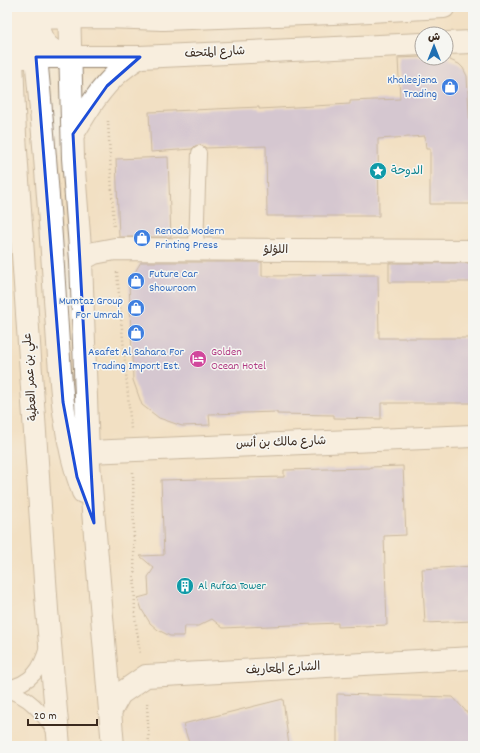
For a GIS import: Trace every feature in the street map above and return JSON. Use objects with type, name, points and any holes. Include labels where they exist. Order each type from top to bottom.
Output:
[{"type":"main road","points":[[134,7],[163,18]]},
{"type":"main road","points":[[9,14],[69,12],[163,18],[335,10],[444,7]]},
{"type":"main road","points":[[37,12],[38,29],[42,40],[50,49],[59,55],[70,57]]},
{"type":"main road","points":[[69,12],[73,134],[81,260],[88,452],[113,746]]},
{"type":"main road","points":[[9,14],[31,42],[36,57],[46,160],[63,402],[69,446],[77,477],[94,523]]},
{"type":"main road","name":"علي بن عمر العطية","points":[[9,14],[11,132],[58,740]]},
{"type":"main road","points":[[454,43],[473,42]]},
{"type":"main road","name":"شارع المتحف","points":[[9,57],[140,57],[414,44]]},
{"type":"main road","points":[[73,134],[87,110],[106,86],[120,72],[140,57]]},
{"type":"main road","name":"اللؤلؤ","points":[[81,260],[94,252],[115,249],[473,251]]},
{"type":"main road","name":"شارع مالك بن أنس","points":[[88,452],[473,436]]},
{"type":"main road","name":"الشارع المعاريف","points":[[146,676],[473,658]]},
{"type":"main road","points":[[110,712],[120,694],[146,676]]},
{"type":"lane","points":[[196,250],[199,153]]},
{"type":"lane","points":[[7,688],[14,687],[28,679],[39,669],[50,637]]},
{"type":"lane","points":[[7,691],[13,692],[28,699],[40,711],[58,740]]},
{"type":"path","points":[[106,86],[115,249],[133,449],[135,617],[139,653],[146,676],[149,746]]},
{"type":"highlighted area","points":[[36,57],[140,57],[107,86],[73,134],[94,523],[77,477],[63,402]]},
{"type":"building","points":[[414,57],[414,66],[454,66],[454,62],[463,68],[467,76],[471,149],[473,149],[473,204],[430,204],[430,149],[426,149],[425,136],[378,139],[379,216],[267,216],[266,146],[206,148],[199,145],[192,149],[151,152],[149,112],[259,107],[259,109],[350,104],[350,101],[400,99],[398,58]]},
{"type":"building","points":[[168,157],[171,237],[119,237],[116,159]]},
{"type":"building","points":[[141,262],[262,262],[262,276],[378,275],[379,338],[473,338],[473,403],[381,403],[381,419],[334,418],[334,415],[277,414],[277,412],[209,414],[210,425],[182,426],[159,418],[142,405],[133,380],[129,282]]},
{"type":"building","points":[[389,263],[473,263],[473,282],[389,282]]},
{"type":"building","points":[[403,466],[406,535],[384,536],[387,625],[338,627],[338,623],[223,628],[212,619],[198,626],[185,626],[184,636],[170,636],[158,630],[150,623],[142,610],[138,598],[149,595],[148,577],[154,568],[140,556],[164,555],[161,480],[284,477],[284,470]]},
{"type":"building","points":[[473,566],[473,621],[425,623],[422,569]]},
{"type":"building","points":[[337,694],[453,697],[472,718],[473,746],[337,746]]},
{"type":"building","points":[[283,699],[289,746],[190,746],[183,724]]},
{"type":"place","name":"Khaleejena Trading","points":[[450,87]]},
{"type":"place","name":"الدوحة","points":[[378,171]]},
{"type":"place","name":"Renoda Modern Printing Press","points":[[142,238]]},
{"type":"place","name":"Future Car Showroom","points":[[136,281]]},
{"type":"place","name":"Mumtaz Group For Umrah","points":[[136,308]]},
{"type":"place","name":"Asafet Al Sahara For Trading Import Est.","points":[[136,333]]},
{"type":"place","name":"Golden Ocean Hotel","points":[[198,359]]},
{"type":"place","name":"Al Rufaa Tower","points":[[185,586]]}]
